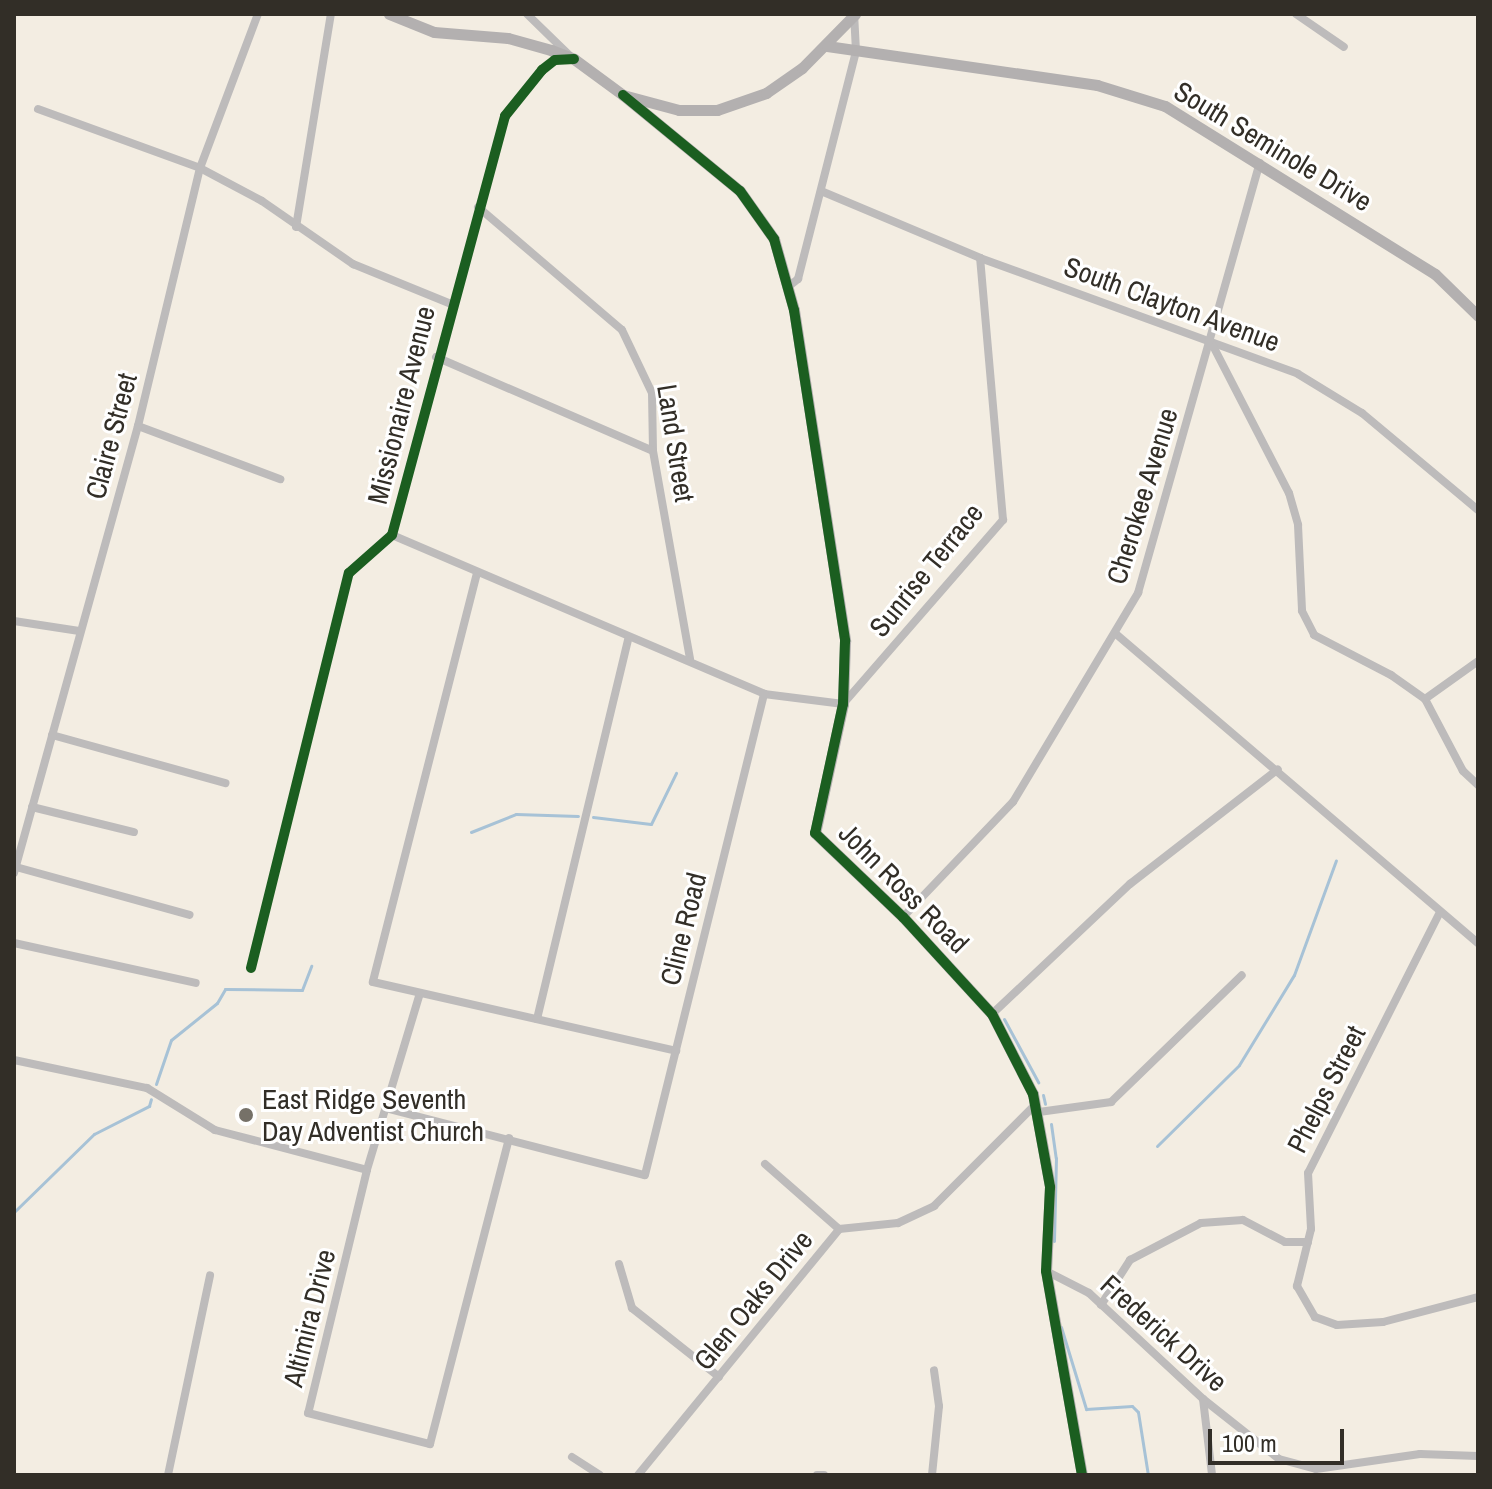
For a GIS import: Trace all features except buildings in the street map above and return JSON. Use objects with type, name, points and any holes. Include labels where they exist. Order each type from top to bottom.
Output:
[{"type":"street","name":"Claire Street","points":[[15,870],[138,426],[200,168],[258,14]]},
{"type":"street","points":[[296,227],[331,14]]},
{"type":"street","name":"John Ross Road","points":[[389,14],[434,32],[508,38],[574,59],[623,95],[756,208],[774,239],[788,287],[845,641],[843,704],[815,833],[903,917],[992,1014],[1038,1108],[1050,1187],[1046,1271],[1082,1475]]},
{"type":"street","points":[[527,14],[574,59]]},
{"type":"street","points":[[623,95],[679,110],[731,107],[766,93],[827,46],[854,14]]},
{"type":"street","points":[[788,287],[798,279],[856,51],[854,14]]},
{"type":"street","points":[[1296,14],[1344,47]]},
{"type":"street","name":"South Seminole Drive","points":[[827,46],[1056,79],[1133,95],[1193,120],[1435,274],[1478,316]]},
{"type":"street","name":"Missionaire Avenue","points":[[251,968],[349,573],[392,535],[436,357],[478,207],[513,101],[555,60],[574,59]]},
{"type":"street","points":[[38,109],[200,168],[262,201],[362,269],[451,304]]},
{"type":"street","name":"Cherokee Avenue","points":[[903,917],[1013,802],[1116,634],[1148,568],[1260,163]]},
{"type":"street","name":"South Clayton Avenue","points":[[821,191],[980,258],[1211,342],[1338,395],[1478,510]]},
{"type":"street","name":"Land Street","points":[[478,207],[622,330],[652,393],[653,451],[690,659]]},
{"type":"street","name":"Sunrise Terrace","points":[[843,704],[1003,520],[980,258]]},
{"type":"street","points":[[1211,342],[1289,493],[1298,525],[1302,611],[1314,635],[1391,675],[1425,699],[1463,771],[1478,785]]},
{"type":"street","points":[[436,357],[653,451]]},
{"type":"street","points":[[138,426],[280,479]]},
{"type":"street","points":[[392,535],[629,637],[690,659],[764,694],[843,704]]},
{"type":"street","points":[[477,573],[373,982],[676,1051]]},
{"type":"street","points":[[14,621],[79,631]]},
{"type":"street","points":[[1116,634],[1278,769],[1478,943]]},
{"type":"street","points":[[537,1019],[629,637]]},
{"type":"street","points":[[1425,699],[1478,661]]},
{"type":"street","name":"Cline Road","points":[[509,1138],[645,1175],[764,694]]},
{"type":"street","points":[[52,735],[225,783]]},
{"type":"street","points":[[992,1014],[1130,884],[1278,769]]},
{"type":"street","points":[[32,807],[134,832]]},
{"type":"street","points":[[15,870],[190,915]]},
{"type":"street","name":"Phelps Street","points":[[1440,912],[1308,1173],[1308,1242],[1297,1286],[1302,1302],[1315,1317],[1337,1325],[1383,1322],[1478,1297]]},
{"type":"street","points":[[14,943],[196,983]]},
{"type":"street","points":[[1038,1108],[1111,1102],[1242,975]]},
{"type":"street","name":"Altimira Drive","points":[[420,993],[367,1170],[308,1413],[430,1444],[509,1138]]},
{"type":"street","points":[[14,1060],[108,1077],[164,1098],[215,1130],[367,1170]]},
{"type":"street","points":[[385,1108],[509,1138]]},
{"type":"street","name":"Glen Oaks Drive","points":[[638,1475],[839,1229],[898,1223],[934,1206],[1038,1108]]},
{"type":"street","points":[[765,1164],[839,1229]]},
{"type":"street","points":[[1101,1305],[1130,1260],[1201,1223],[1243,1220],[1285,1242],[1308,1242]]},
{"type":"street","points":[[619,1264],[632,1308],[719,1377]]},
{"type":"street","name":"Frederick Drive","points":[[1046,1271],[1101,1305],[1203,1399],[1294,1465],[1335,1468],[1420,1454],[1478,1456]]},
{"type":"street","points":[[168,1475],[210,1275]]},
{"type":"street","points":[[932,1475],[939,1406],[934,1370]]},
{"type":"street","points":[[1203,1399],[1212,1475]]},
{"type":"street","points":[[572,1457],[600,1475]]},
{"type":"street","points":[[817,1475],[824,1475]]},
{"type":"waterway","points":[[593,817],[651,824],[676,773]]},
{"type":"waterway","points":[[471,832],[516,814],[578,816]]},
{"type":"waterway","points":[[1157,1146],[1239,1065],[1294,975],[1336,860]]},
{"type":"waterway","points":[[156,1084],[171,1040],[217,1003],[225,989],[302,990],[311,966]]},
{"type":"waterway","points":[[1004,1019],[1038,1082]]},
{"type":"waterway","points":[[1043,1095],[1045,1104]]},
{"type":"waterway","points":[[14,1212],[94,1134],[149,1106],[151,1099]]},
{"type":"waterway","points":[[1051,1124],[1056,1158],[1054,1241]]},
{"type":"waterway","points":[[1061,1327],[1086,1409],[1132,1406],[1138,1412],[1148,1475]]},
{"type":"cycle path","points":[[251,968],[349,573],[392,535],[505,116],[542,70],[555,60],[574,59]]},
{"type":"cycle path","points":[[623,95],[740,191],[774,239],[794,310],[845,641],[843,704],[815,833],[903,917],[992,1014],[1033,1094],[1050,1187],[1046,1271],[1082,1475]]},
{"type":"place","name":"East Ridge Seventh Day Adventist Church","points":[[246,1115]]}]
